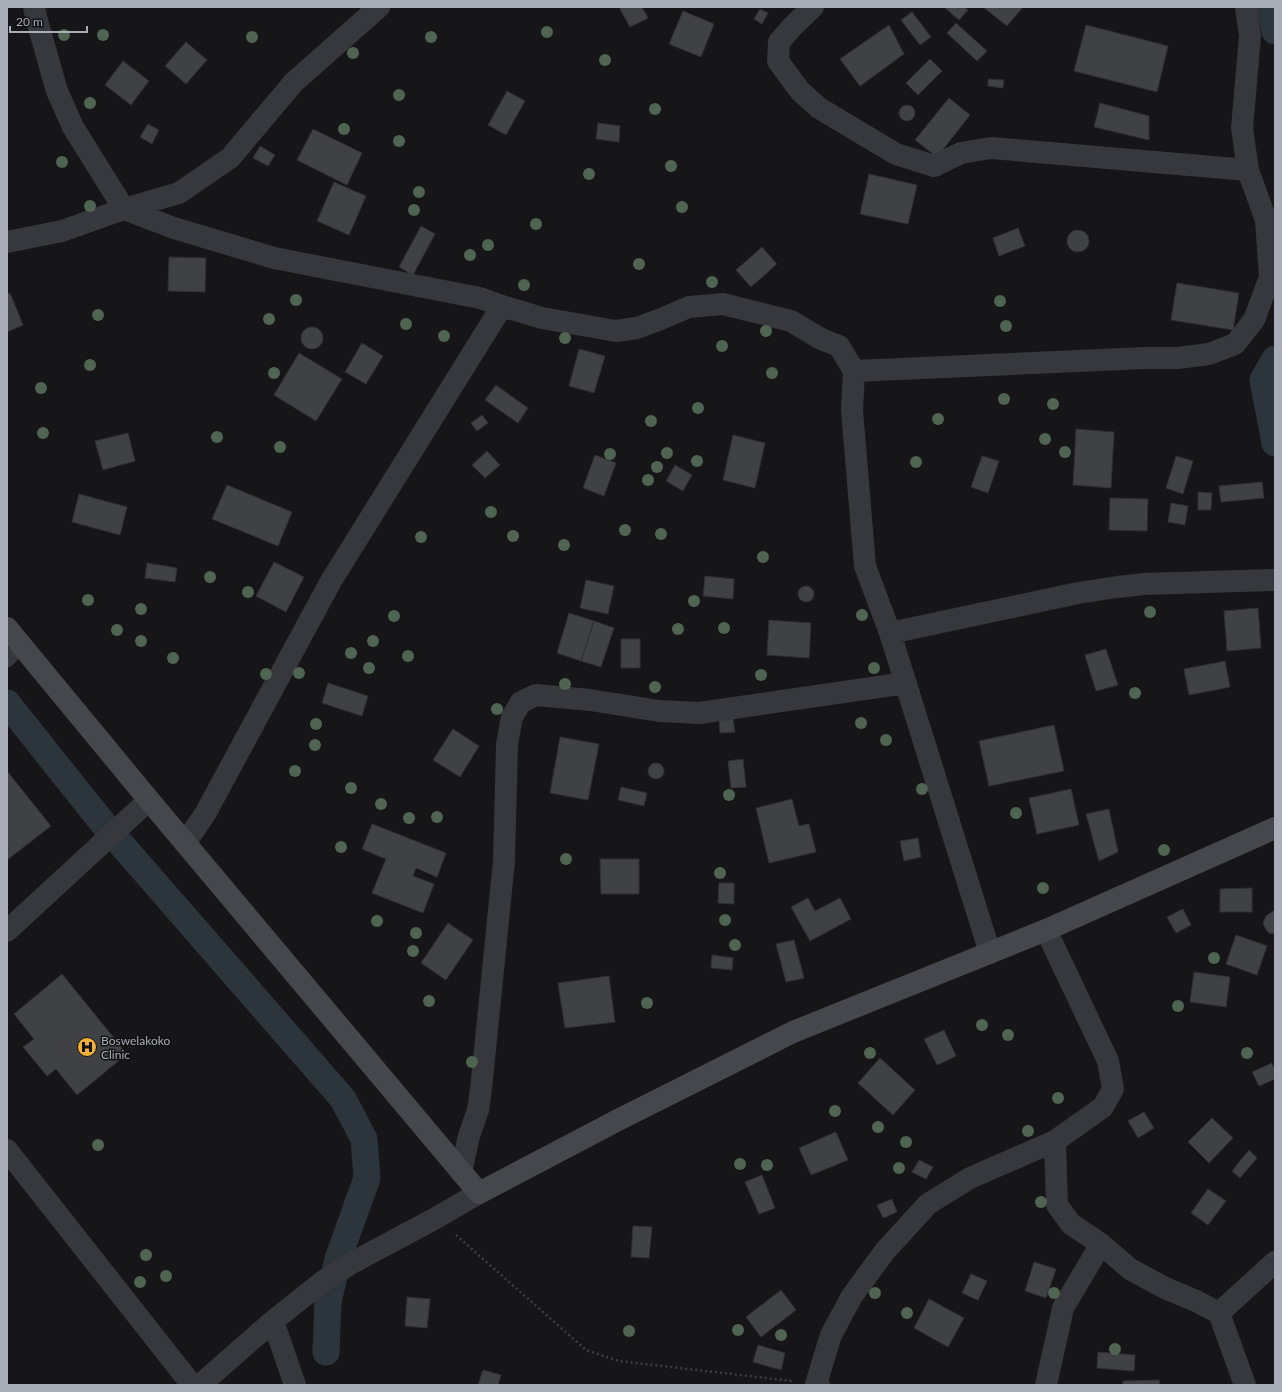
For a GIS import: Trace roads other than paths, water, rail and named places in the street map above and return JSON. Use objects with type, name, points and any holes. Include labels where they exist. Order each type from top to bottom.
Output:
[{"type":"street","points":[[34,7],[57,90],[73,127],[124,209],[174,228],[274,258],[480,298],[542,318],[616,331],[637,328],[689,306],[723,304],[791,321],[821,339],[839,346],[854,371],[852,410],[865,566],[890,633],[990,953]]},
{"type":"street","points":[[7,242],[62,231],[124,209],[179,193],[230,158],[294,82],[379,7]]},
{"type":"street","points":[[813,7],[779,42],[778,61],[800,91],[819,108],[896,154],[934,166],[961,153],[991,148],[1248,170]]},
{"type":"street","points":[[854,371],[1145,358],[1178,358],[1209,354],[1235,344],[1254,320],[1270,277],[1266,220],[1248,170],[1242,128],[1250,36],[1246,7]]},
{"type":"street","points":[[185,843],[205,814],[331,581],[502,306]]},
{"type":"street","points":[[890,633],[1071,595],[1117,587],[1144,584],[1275,580]]},
{"type":"street","points":[[7,628],[14,653],[149,800],[479,1193]]},
{"type":"street","points":[[461,1172],[469,1136],[478,1110],[481,1089],[504,861],[506,744],[512,717],[521,702],[536,695],[590,700],[659,711],[699,713],[906,683]]},
{"type":"street","points":[[7,931],[149,800]]},
{"type":"street","points":[[200,1385],[273,1321],[322,1282],[350,1264],[479,1193],[618,1120],[793,1032],[1046,930],[1275,828]]},
{"type":"street","points":[[818,1385],[830,1335],[852,1296],[885,1251],[928,1204],[970,1178],[1055,1141],[1103,1107],[1113,1089],[1108,1061],[1046,930]]},
{"type":"street","points":[[1055,1141],[1057,1205],[1071,1224],[1100,1244],[1130,1269],[1165,1288],[1196,1301],[1219,1313],[1245,1385]]},
{"type":"street","points":[[7,1150],[192,1385]]},
{"type":"street","points":[[1046,1385],[1063,1308],[1100,1244]]},
{"type":"street","points":[[1219,1313],[1275,1262]]},
{"type":"street","points":[[273,1321],[295,1385]]},
{"type":"waterway","points":[[1270,7],[1275,31]]},
{"type":"waterway","points":[[1275,359],[1263,380],[1275,443]]},
{"type":"waterway","points":[[7,703],[106,827]]},
{"type":"waterway","points":[[121,844],[343,1099],[364,1139],[367,1178],[338,1259],[328,1302],[326,1352]]},
{"type":"place","name":"Boswelakoko Clinic","points":[[87,1047]]}]
